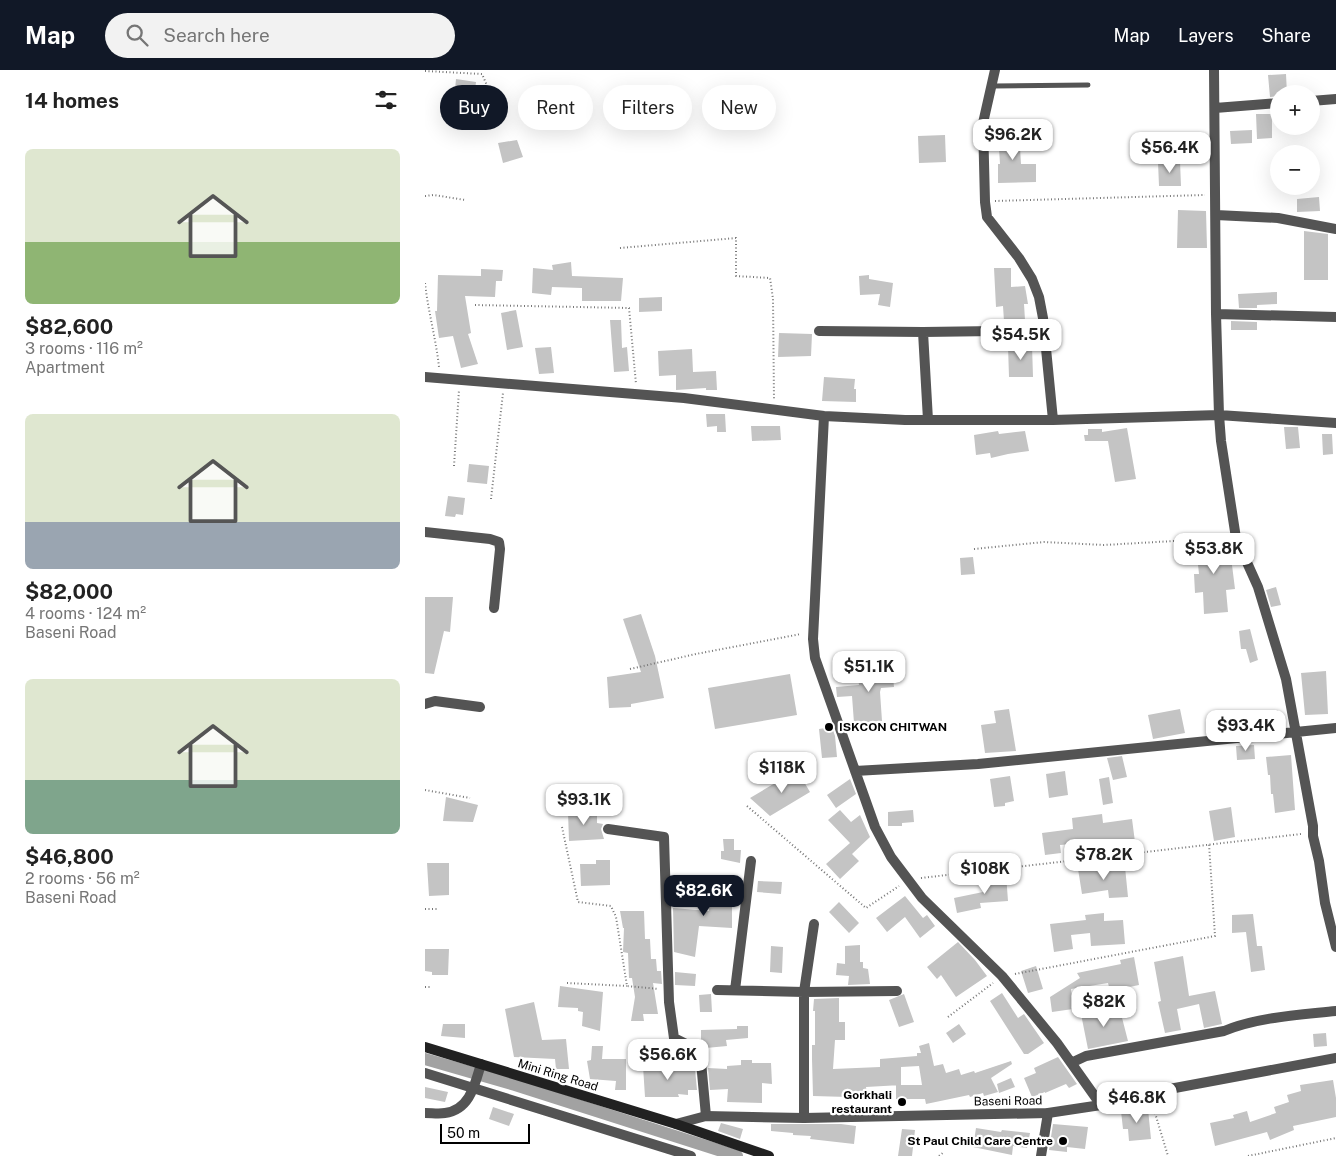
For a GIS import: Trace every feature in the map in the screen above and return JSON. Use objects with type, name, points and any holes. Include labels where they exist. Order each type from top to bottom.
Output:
[{"type":"main road","name":"Mini Ring Road","points":[[425,1047],[676,1124],[769,1156]]},
{"type":"street","points":[[995,70],[993,86],[983,123],[987,216],[1019,258],[1032,279],[1039,297],[1043,318],[1053,420]]},
{"type":"street","points":[[1214,70],[1216,314],[1219,415],[1236,538],[1258,588],[1286,679],[1325,903],[1336,947]]},
{"type":"street","points":[[1320,100],[1336,99]]},
{"type":"street","points":[[1215,108],[1270,104]]},
{"type":"street","points":[[1216,215],[1278,218],[1336,228]]},
{"type":"street","points":[[1216,314],[1336,317]]},
{"type":"street","points":[[819,331],[996,331]]},
{"type":"street","points":[[923,332],[928,420]]},
{"type":"street","points":[[425,377],[637,393],[824,416],[928,420],[1053,420],[1219,415],[1336,423]]},
{"type":"street","points":[[824,416],[813,632],[815,658],[875,827],[891,857],[922,898],[1001,976],[1071,1063],[1101,1106]]},
{"type":"street","points":[[425,532],[490,539],[499,542],[500,549],[494,608]]},
{"type":"street","points":[[425,704],[435,701],[480,707]]},
{"type":"street","points":[[855,771],[978,764],[1336,728]]},
{"type":"street","points":[[608,829],[664,837],[669,990],[674,1038],[700,1051],[706,1116]]},
{"type":"street","points":[[735,990],[751,861]]},
{"type":"street","points":[[804,1118],[804,992],[815,924]]},
{"type":"street","points":[[717,990],[804,992],[897,991]]},
{"type":"street","points":[[1071,1063],[1086,1056],[1224,1031],[1236,1026],[1279,1018],[1336,1011]]},
{"type":"street","name":"Baseni Road","points":[[676,1124],[706,1116],[804,1118],[1048,1113],[1101,1106],[1148,1093],[1336,1058]]},
{"type":"street","points":[[425,1112],[445,1114],[458,1110],[466,1103],[475,1084],[481,1064]]},
{"type":"street","points":[[425,1073],[475,1084],[691,1156]]},
{"type":"street","points":[[1041,1156],[1048,1113]]},
{"type":"lane","points":[[993,86],[1088,85]]},
{"type":"path","points":[[482,70],[487,85]]},
{"type":"path","points":[[425,71],[482,74]]},
{"type":"path","points":[[425,196],[434,194],[465,200]]},
{"type":"path","points":[[985,202],[1216,194]]},
{"type":"path","points":[[619,248],[736,238],[736,276],[770,278],[773,299],[774,410]]},
{"type":"path","points":[[425,283],[428,311],[437,348],[441,378]]},
{"type":"path","points":[[475,305],[629,308],[637,393]]},
{"type":"path","points":[[454,466],[460,380]]},
{"type":"path","points":[[491,499],[504,383]]},
{"type":"path","points":[[974,549],[1044,542],[1104,545],[1236,538]]},
{"type":"path","points":[[630,669],[696,654],[813,632]]},
{"type":"path","points":[[425,790],[470,798]]},
{"type":"path","points":[[747,806],[866,908],[908,880],[1209,844],[1303,834],[1313,836]]},
{"type":"path","points":[[562,828],[578,902],[611,906],[616,917],[627,986]]},
{"type":"path","points":[[948,1017],[1001,976],[1215,936],[1209,844]]},
{"type":"path","points":[[425,909],[437,909]]},
{"type":"path","points":[[567,983],[669,990]]},
{"type":"path","points":[[425,987],[432,987]]},
{"type":"path","points":[[1148,1093],[1168,1156]]},
{"type":"path","points":[[1248,1156],[1336,1138]]},
{"type":"path","points":[[939,1156],[944,1152]]},
{"type":"building","points":[[1286,74],[1287,85],[1270,85],[1270,97],[1268,75]]},
{"type":"building","points":[[456,79],[476,82],[476,85],[455,85]]},
{"type":"building","points":[[1256,114],[1270,114],[1270,135],[1272,135],[1272,138],[1257,139]]},
{"type":"building","points":[[1252,130],[1252,143],[1231,144],[1230,131]]},
{"type":"building","points":[[1019,132],[1021,164],[1036,164],[1036,182],[998,183],[998,164],[1000,164],[998,133]]},
{"type":"building","points":[[945,135],[946,162],[919,163],[918,136]]},
{"type":"building","points":[[517,140],[523,157],[503,163],[498,143]]},
{"type":"building","points":[[1180,161],[1181,186],[1159,186],[1158,162]]},
{"type":"building","points":[[1319,197],[1320,211],[1297,212],[1297,199]]},
{"type":"building","points":[[1178,210],[1206,211],[1207,248],[1177,248]]},
{"type":"building","points":[[1304,231],[1328,234],[1328,280],[1304,280]]},
{"type":"building","points":[[571,262],[572,276],[623,278],[621,301],[582,301],[582,288],[552,287],[551,295],[532,293],[533,268],[553,270],[552,265]]},
{"type":"building","points":[[994,268],[1011,268],[1011,287],[1025,286],[1028,304],[1024,304],[1025,320],[1004,321],[1003,306],[996,307]]},
{"type":"building","points":[[481,269],[503,270],[502,281],[496,281],[495,297],[465,296],[471,333],[468,334],[478,364],[461,368],[453,336],[439,338],[435,311],[437,311],[438,275],[481,276]]},
{"type":"building","points":[[869,275],[869,279],[893,283],[890,307],[878,305],[880,294],[860,295],[859,276]]},
{"type":"building","points":[[1277,292],[1277,304],[1257,305],[1257,308],[1239,308],[1238,294]]},
{"type":"building","points":[[662,297],[662,311],[639,312],[639,298]]},
{"type":"building","points":[[516,310],[523,347],[507,350],[501,313]]},
{"type":"building","points":[[610,320],[621,320],[622,348],[627,347],[629,371],[614,372]]},
{"type":"building","points":[[1231,321],[1257,322],[1257,330],[1231,330]]},
{"type":"building","points":[[779,333],[812,334],[811,356],[778,357]]},
{"type":"building","points":[[1032,345],[1033,377],[1009,377],[1008,346]]},
{"type":"building","points":[[551,347],[554,373],[539,374],[535,348]]},
{"type":"building","points":[[692,349],[693,372],[716,371],[717,390],[706,390],[706,388],[676,390],[676,375],[659,376],[658,351]]},
{"type":"building","points":[[824,377],[855,379],[856,402],[822,401]]},
{"type":"building","points":[[706,414],[725,414],[726,432],[717,432],[717,426],[707,427]]},
{"type":"building","points":[[751,426],[780,426],[781,440],[752,441]]},
{"type":"building","points":[[1284,427],[1298,427],[1300,448],[1286,449]]},
{"type":"building","points":[[1127,428],[1136,479],[1115,482],[1108,441],[1085,441],[1084,435],[1088,435],[1088,429],[1102,429],[1102,432]]},
{"type":"building","points":[[998,431],[999,434],[1025,431],[1029,451],[991,458],[990,453],[976,455],[974,435]]},
{"type":"building","points":[[1322,434],[1332,434],[1333,454],[1323,455]]},
{"type":"building","points":[[469,464],[489,466],[487,484],[467,482]]},
{"type":"building","points":[[448,496],[465,498],[463,515],[456,514],[455,517],[445,516]]},
{"type":"building","points":[[1229,541],[1235,589],[1226,590],[1228,612],[1204,614],[1203,592],[1195,593],[1194,574],[1199,574],[1197,555],[1192,556],[1191,545]]},
{"type":"building","points":[[973,557],[975,574],[961,575],[960,558]]},
{"type":"building","points":[[1276,587],[1281,605],[1271,607],[1266,590]]},
{"type":"building","points":[[425,597],[453,597],[450,632],[444,631],[434,674],[425,673]]},
{"type":"building","points":[[641,614],[655,656],[664,698],[631,704],[631,707],[609,708],[607,677],[641,672],[623,619]]},
{"type":"building","points":[[1250,629],[1258,660],[1250,663],[1246,649],[1241,649],[1239,631]]},
{"type":"building","points":[[891,658],[894,687],[881,688],[882,721],[854,723],[852,696],[837,697],[836,687],[859,685],[858,677],[870,676],[870,667],[881,667],[880,659]]},
{"type":"building","points":[[1326,671],[1328,714],[1305,715],[1301,673]]},
{"type":"building","points":[[790,674],[797,715],[715,729],[708,688]]},
{"type":"building","points":[[1009,709],[1016,751],[985,753],[981,725],[996,723],[994,711]]},
{"type":"building","points":[[1180,709],[1185,733],[1153,739],[1148,715]]},
{"type":"building","points":[[1278,710],[1280,726],[1256,729],[1256,722],[1240,724],[1239,714]]},
{"type":"building","points":[[832,727],[837,757],[822,758],[819,729]]},
{"type":"building","points":[[1254,745],[1255,759],[1237,760],[1236,746]]},
{"type":"building","points":[[1291,755],[1295,810],[1275,813],[1266,757]]},
{"type":"building","points":[[1122,756],[1127,777],[1113,780],[1107,758]]},
{"type":"building","points":[[797,770],[810,792],[770,816],[750,798]]},
{"type":"building","points":[[1065,771],[1068,795],[1049,798],[1046,774]]},
{"type":"building","points":[[1010,776],[1014,801],[1005,803],[1005,806],[994,807],[990,779]]},
{"type":"building","points":[[1109,777],[1113,803],[1103,805],[1099,779]]},
{"type":"building","points":[[850,779],[856,794],[836,808],[827,795]]},
{"type":"building","points":[[446,797],[478,805],[473,822],[443,821]]},
{"type":"building","points":[[1231,807],[1235,837],[1214,841],[1209,811]]},
{"type":"building","points":[[597,810],[597,823],[603,824],[601,829],[604,839],[569,841],[568,812]]},
{"type":"building","points":[[840,810],[851,822],[860,815],[870,837],[852,854],[859,861],[840,879],[826,864],[850,843],[828,820]]},
{"type":"building","points":[[913,810],[914,822],[902,823],[902,826],[888,826],[888,812]]},
{"type":"building","points":[[1102,814],[1103,823],[1132,819],[1135,842],[1123,844],[1123,841],[1093,845],[1093,842],[1060,845],[1061,853],[1045,855],[1042,833],[1073,829],[1072,818]]},
{"type":"building","points":[[723,839],[734,839],[734,850],[741,850],[740,863],[721,859],[721,851],[724,851]]},
{"type":"building","points":[[596,860],[610,860],[610,885],[581,886],[580,864],[596,864]]},
{"type":"building","points":[[427,863],[449,863],[449,895],[429,896]]},
{"type":"building","points":[[1096,866],[1097,869],[1125,867],[1128,897],[1109,898],[1108,890],[1082,894],[1078,869]]},
{"type":"building","points":[[1006,874],[1008,901],[980,903],[981,908],[957,913],[954,898],[983,892],[982,879],[995,878],[995,875]]},
{"type":"building","points":[[710,879],[735,880],[732,928],[699,926],[695,957],[674,952],[673,908],[709,911]]},
{"type":"building","points":[[758,881],[782,882],[781,894],[757,892]]},
{"type":"building","points":[[905,896],[923,918],[927,915],[935,926],[920,938],[905,917],[887,932],[876,918]]},
{"type":"building","points":[[839,902],[859,923],[849,933],[829,912]]},
{"type":"building","points":[[620,911],[644,911],[645,939],[650,939],[651,959],[656,959],[657,971],[661,971],[662,984],[653,983],[658,1014],[643,1014],[644,1021],[631,1021],[635,997],[632,978],[629,978],[628,953],[623,952],[624,928]]},
{"type":"building","points":[[1104,913],[1104,921],[1123,920],[1125,944],[1091,946],[1090,933],[1071,935],[1073,949],[1054,952],[1050,924],[1086,920],[1085,915]]},
{"type":"building","points":[[1253,914],[1257,946],[1262,946],[1265,970],[1251,972],[1246,932],[1232,933],[1232,915]]},
{"type":"building","points":[[958,942],[987,976],[956,997],[941,975],[937,979],[927,967]]},
{"type":"building","points":[[860,945],[860,962],[863,962],[863,968],[868,969],[870,984],[848,985],[849,976],[836,975],[837,963],[845,964],[845,946]]},
{"type":"building","points":[[771,946],[783,947],[782,973],[770,972]]},
{"type":"building","points":[[425,949],[449,949],[448,975],[432,975],[432,972],[425,971]]},
{"type":"building","points":[[1183,956],[1189,996],[1215,991],[1222,1024],[1204,1028],[1199,1004],[1177,1009],[1181,1030],[1165,1033],[1158,1002],[1161,1001],[1154,962]]},
{"type":"building","points":[[1134,957],[1139,985],[1110,991],[1108,983],[1071,989],[1073,1009],[1052,1012],[1050,997],[1080,978],[1077,973],[1121,964],[1120,960]]},
{"type":"building","points":[[1036,966],[1043,989],[1028,993],[1021,971]]},
{"type":"building","points":[[675,972],[696,974],[695,986],[675,985]]},
{"type":"building","points":[[560,986],[603,992],[600,1031],[582,1026],[583,1012],[578,1011],[578,1008],[558,1007]]},
{"type":"building","points":[[1002,993],[1018,1018],[1024,1014],[1044,1043],[1028,1054],[1024,1054],[990,1001]]},
{"type":"building","points":[[711,994],[712,1012],[700,1012],[699,995]]},
{"type":"building","points":[[904,994],[914,1022],[899,1027],[889,1000]]},
{"type":"building","points":[[839,998],[839,1022],[845,1022],[845,1040],[835,1040],[833,1069],[880,1067],[880,1059],[917,1056],[917,1053],[921,1053],[919,1046],[929,1043],[934,1066],[943,1064],[946,1073],[959,1069],[961,1075],[974,1071],[975,1073],[1011,1061],[1012,1064],[991,1078],[998,1092],[984,1096],[983,1093],[926,1104],[925,1099],[896,1099],[896,1085],[866,1087],[867,1093],[848,1094],[848,1097],[813,1096],[812,1045],[815,1045],[814,999]],"holes":[[[919,1066],[922,1085],[901,1085],[901,1067]]]},
{"type":"building","points":[[534,1002],[542,1040],[566,1039],[569,1069],[556,1069],[555,1059],[514,1057],[505,1009]]},
{"type":"building","points":[[1119,1006],[1128,1041],[1088,1049],[1081,1014]]},
{"type":"building","points":[[443,1024],[465,1024],[465,1038],[441,1036]]},
{"type":"building","points":[[959,1024],[966,1034],[953,1043],[946,1033]]},
{"type":"building","points":[[737,1026],[748,1026],[748,1038],[726,1040],[727,1046],[706,1048],[701,1044],[701,1030],[737,1029]]},
{"type":"building","points":[[1326,1033],[1327,1046],[1314,1047],[1313,1034]]},
{"type":"building","points":[[592,1046],[603,1046],[602,1059],[626,1059],[626,1090],[615,1090],[616,1081],[590,1079],[587,1061],[591,1060]]},
{"type":"building","points":[[1058,1057],[1077,1084],[1069,1088],[1066,1084],[1032,1097],[1024,1078],[1036,1073],[1034,1068]]},
{"type":"building","points":[[741,1060],[752,1060],[752,1063],[771,1063],[772,1084],[762,1083],[762,1103],[727,1102],[728,1089],[710,1090],[708,1068],[727,1069],[727,1066],[741,1065]]},
{"type":"building","points":[[643,1066],[695,1069],[697,1090],[688,1090],[688,1095],[678,1094],[679,1097],[645,1097]]},
{"type":"building","points":[[1011,1078],[1015,1087],[999,1093],[997,1084]]},
{"type":"building","points":[[1333,1080],[1336,1098],[1336,1117],[1293,1126],[1294,1130],[1270,1140],[1267,1132],[1215,1146],[1210,1123],[1234,1118],[1233,1115],[1247,1111],[1250,1122],[1276,1113],[1274,1107],[1289,1102],[1287,1095],[1301,1091],[1300,1085]]},
{"type":"building","points":[[425,1087],[448,1092],[445,1102],[425,1098]]},
{"type":"building","points":[[493,1107],[514,1114],[509,1126],[489,1119]]},
{"type":"building","points":[[1148,1109],[1151,1139],[1129,1141],[1128,1129],[1123,1129],[1121,1111]]},
{"type":"building","points":[[721,1123],[743,1129],[740,1139],[718,1131]]},
{"type":"building","points":[[771,1124],[841,1124],[856,1126],[854,1144],[810,1139],[811,1136],[771,1131]]},
{"type":"building","points":[[1053,1124],[1088,1127],[1085,1149],[1067,1147],[1067,1152],[1049,1150]]},
{"type":"building","points":[[976,1128],[1001,1132],[1002,1130],[1030,1133],[1027,1148],[1013,1146],[1012,1155],[973,1147]]},
{"type":"building","points":[[902,1129],[915,1130],[912,1156],[898,1156]]},
{"type":"waterway","points":[[425,1059],[515,1085],[737,1156]]},
{"type":"place","name":"ISKCON CHITWAN","points":[[829,727]]},
{"type":"place","name":"Gorkhali restaurant","points":[[902,1102]]},
{"type":"place","name":"St Paul Child Care Centre","points":[[1063,1141]]}]
